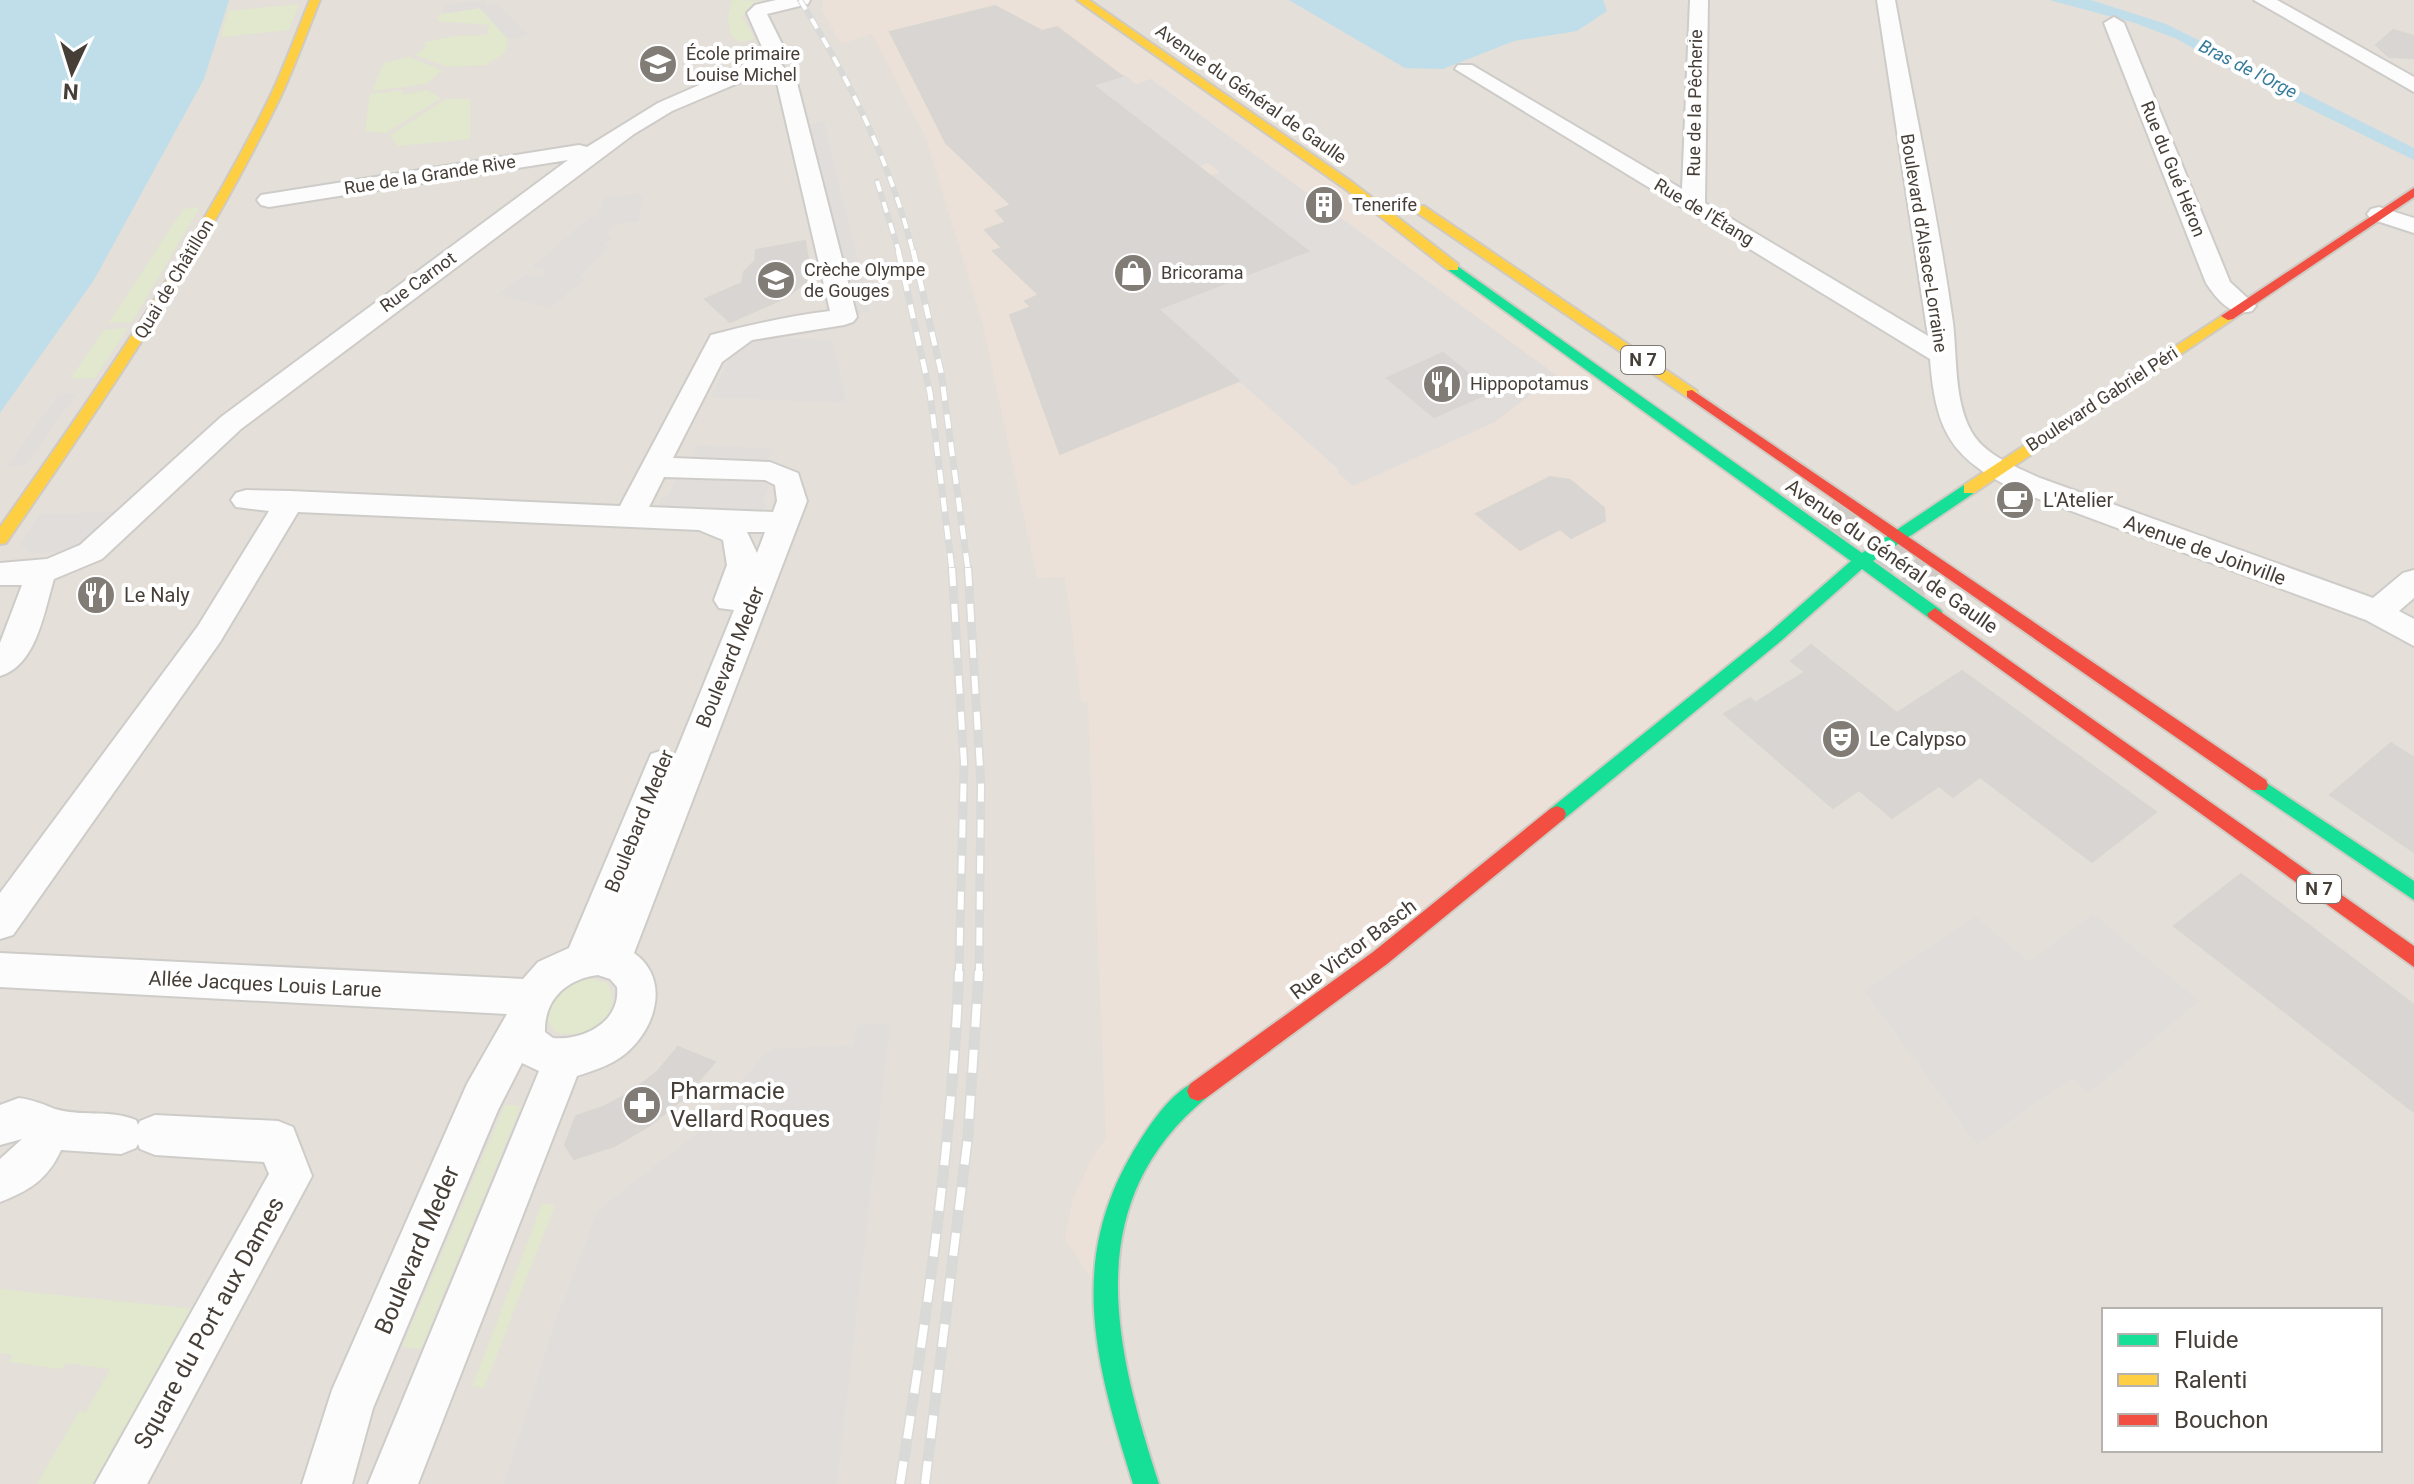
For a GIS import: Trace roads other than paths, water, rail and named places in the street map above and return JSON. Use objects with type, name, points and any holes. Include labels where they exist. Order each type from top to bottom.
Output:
[{"type":"main road","name":"Quai de Châtillon","points":[[0,539],[127,356],[181,269],[274,97],[315,0]]},
{"type":"main road","name":"Avenue du Général de Gaulle","points":[[1082,0],[1354,178],[1776,474]]},
{"type":"main road","name":"Avenue du Général de Gaulle","points":[[1283,117],[1455,269],[2414,958]]},
{"type":"main road","name":"Boulevard Gabriel Péri","points":[[1899,535],[2307,266],[2373,240],[2402,219],[2414,192]]},
{"type":"main road","name":"Avenue du Général de Gaulle","points":[[1485,270],[1403,202],[1440,221],[2414,892]]},
{"type":"main road","name":"Rue Victor Basch","points":[[1146,1484],[1128,1429],[1108,1338],[1105,1260],[1111,1220],[1120,1194],[1153,1140],[1193,1095],[1380,958],[1776,636],[1860,562],[1899,535]]},
{"type":"street","points":[[710,358],[743,334],[780,325],[844,317],[787,83],[780,72],[766,64],[777,54],[757,13],[762,9],[801,0]]},
{"type":"street","name":"Rue de la Pêcherie","points":[[1693,205],[1699,0]]},
{"type":"street","name":"Boulevard d'Alsace-Lorraine","points":[[1886,0],[1956,428],[1964,442],[1995,469]]},
{"type":"street","points":[[2263,0],[2414,86]]},
{"type":"street","name":"Rue du Gué Héron","points":[[2114,23],[2218,283],[2228,296],[2243,306]]},
{"type":"street","name":"Rue Carnot","points":[[0,574],[41,573],[72,563],[102,544],[231,423],[590,154],[665,107],[766,64]]},
{"type":"street","name":"Rue de l'Étang","points":[[1465,69],[1942,355]]},
{"type":"street","name":"Rue de la Grande Rive","points":[[269,200],[579,152],[590,154]]},
{"type":"street","points":[[629,517],[720,339],[731,330],[789,310],[835,285]]},
{"type":"street","name":"Boulevard Meder","points":[[597,960],[792,501],[788,480],[770,471],[655,467]]},
{"type":"street","name":"Avenue de Joinville","points":[[1995,469],[2220,557],[2377,612],[2414,634]]},
{"type":"street","points":[[246,500],[782,523]]},
{"type":"street","points":[[0,923],[209,634],[290,501]]},
{"type":"street","name":"Boulebard Meder","points":[[597,960],[744,566],[740,543],[732,531],[706,521]]},
{"type":"street","points":[[0,664],[15,648],[41,573]]},
{"type":"street","points":[[2377,612],[2414,581]]},
{"type":"street","points":[[597,960],[625,967],[634,978],[639,991],[637,1007],[629,1023],[601,1049],[583,1057],[547,1057],[534,1049],[526,1036],[527,1009],[553,973],[597,960]]},
{"type":"street","name":"Allée Jacques Louis Larue","points":[[0,970],[527,1009]]},
{"type":"street","name":"Boulevard Meder","points":[[327,1484],[349,1407],[482,1098],[527,1009]]},
{"type":"street","points":[[393,1484],[564,1059]]},
{"type":"street","name":"Square du Port aux Dames","points":[[0,1125],[19,1118],[30,1118],[39,1121],[44,1128],[278,1142],[291,1176],[120,1484]]},
{"type":"street","points":[[0,1181],[14,1175],[36,1157],[45,1136],[44,1128]]},
{"type":"water","points":[[0,0],[229,0],[204,79],[94,280],[0,413]]},
{"type":"water","points":[[1289,0],[1603,0],[1607,11],[1577,31],[1514,41],[1443,69],[1405,68]]},
{"type":"water","name":"Bras de l'Orge","points":[[2049,0],[2091,0],[2166,24],[2414,148],[2414,160],[2227,68],[2177,39],[2135,23]]},
{"type":"tunnel","points":[[1827,511],[1912,570]]},
{"type":"tunnel","points":[[1909,568],[1932,584]]},
{"type":"railway","points":[[800,0],[851,90],[880,153],[913,252]]},
{"type":"railway","points":[[877,181],[899,252]]},
{"type":"railway","points":[[898,250],[930,393],[952,570]]},
{"type":"railway","points":[[913,250],[941,372],[968,570]]},
{"type":"railway","points":[[952,568],[964,763],[959,973]]},
{"type":"railway","points":[[968,568],[981,785],[979,973]]},
{"type":"railway","points":[[900,1484],[937,1228],[951,1100],[959,971]]},
{"type":"railway","points":[[925,1484],[968,1136],[979,971]]},
{"type":"place","name":"École primaire Louise Michel","points":[[658,64]]},
{"type":"place","name":"Tenerife","points":[[1324,205]]},
{"type":"place","name":"Bricorama","points":[[1133,273]]},
{"type":"place","name":"Crèche Olympe de Gouges","points":[[776,280]]},
{"type":"place","name":"Hippopotamus","points":[[1442,384]]},
{"type":"place","name":"L'Atelier","points":[[2015,500]]},
{"type":"place","name":"Le Naly","points":[[96,595]]},
{"type":"place","name":"Le Calypso","points":[[1841,739]]},
{"type":"place","name":"Pharmacie Vellard Roques","points":[[642,1105]]}]
